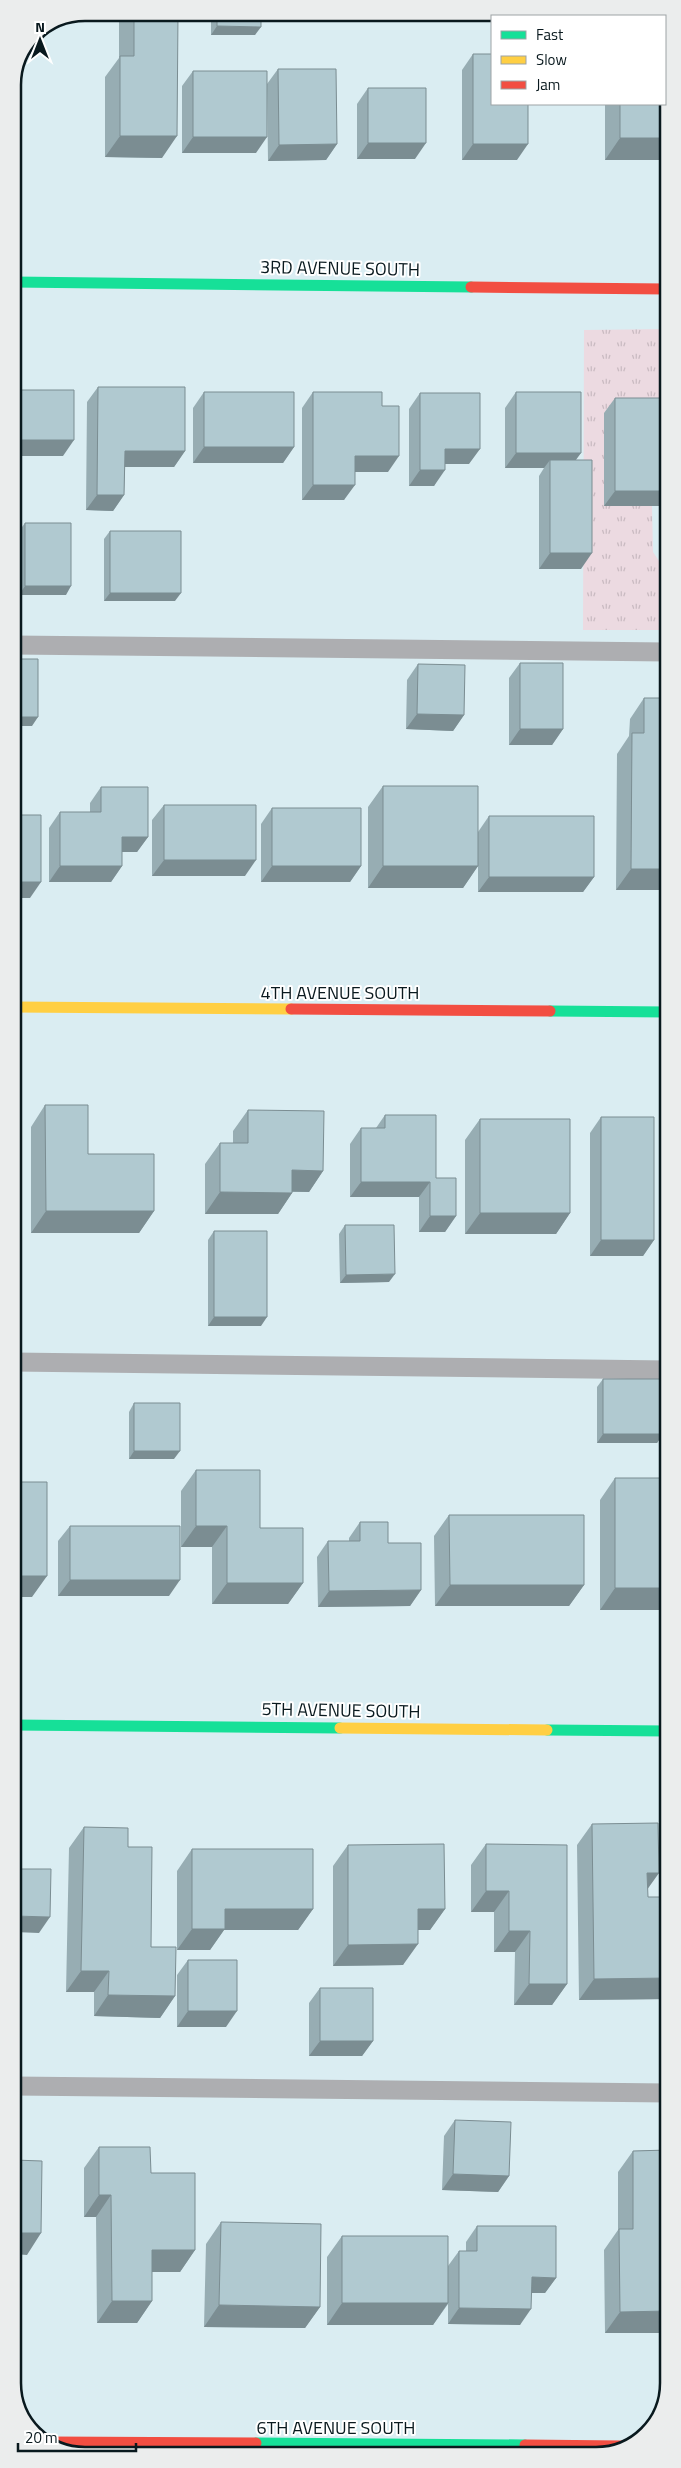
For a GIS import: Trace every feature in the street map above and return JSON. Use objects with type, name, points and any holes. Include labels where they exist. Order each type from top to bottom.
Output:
[{"type":"street","name":"3RD AVENUE SOUTH","points":[[21,282],[660,289]]},
{"type":"street","name":"4TH AVENUE SOUTH","points":[[21,1007],[660,1012]]},
{"type":"street","name":"5TH AVENUE SOUTH","points":[[21,1724],[660,1731]]},
{"type":"street","name":"6TH AVENUE SOUTH","points":[[61,2442],[608,2446]]},
{"type":"lane","points":[[21,645],[660,652]]},
{"type":"lane","points":[[21,1362],[660,1370]]},
{"type":"lane","points":[[21,2086],[660,2093]]},
{"type":"green space","points":[[660,329],[660,452],[604,506],[652,506],[653,552],[660,562],[660,630],[583,630],[584,330]]},
{"type":"building","points":[[134,21],[178,21],[177,136],[120,136],[120,56],[134,56]]},
{"type":"building","points":[[217,21],[261,21],[261,27],[217,26]]},
{"type":"building","points":[[473,54],[491,54],[491,105],[528,105],[528,144],[473,144]]},
{"type":"building","points":[[278,69],[336,69],[337,144],[279,145]]},
{"type":"building","points":[[193,71],[267,71],[267,137],[193,137]]},
{"type":"building","points":[[368,88],[426,88],[426,143],[368,143]]},
{"type":"building","points":[[620,105],[660,105],[660,138],[620,138]]},
{"type":"building","points":[[98,387],[185,387],[185,451],[125,451],[124,495],[97,495]]},
{"type":"building","points":[[21,390],[74,390],[74,440],[21,440]]},
{"type":"building","points":[[204,392],[294,392],[294,447],[204,447]]},
{"type":"building","points":[[313,392],[382,392],[382,406],[399,406],[399,456],[355,456],[355,485],[313,485]]},
{"type":"building","points":[[516,392],[581,392],[581,453],[516,453]]},
{"type":"building","points":[[420,393],[480,393],[480,449],[445,449],[445,470],[420,470]]},
{"type":"building","points":[[615,398],[660,398],[660,491],[615,491]]},
{"type":"building","points":[[550,460],[592,460],[592,553],[550,553]]},
{"type":"building","points":[[25,523],[71,523],[71,586],[25,586]]},
{"type":"building","points":[[110,531],[181,531],[181,593],[110,593]]},
{"type":"building","points":[[21,659],[38,659],[38,717],[21,717]]},
{"type":"building","points":[[520,663],[563,663],[563,729],[520,729]]},
{"type":"building","points":[[418,664],[465,665],[464,715],[417,714]]},
{"type":"building","points":[[644,698],[660,698],[660,869],[631,869],[632,733],[644,733]]},
{"type":"building","points":[[383,786],[478,786],[478,866],[383,866]]},
{"type":"building","points":[[101,787],[148,787],[148,837],[122,837],[122,866],[60,866],[60,812],[101,812]]},
{"type":"building","points":[[164,805],[256,805],[256,860],[164,860]]},
{"type":"building","points":[[272,808],[361,808],[361,866],[272,866]]},
{"type":"building","points":[[21,815],[41,815],[41,882],[21,882]]},
{"type":"building","points":[[489,816],[594,816],[594,877],[489,877]]},
{"type":"building","points":[[45,1105],[88,1105],[88,1154],[154,1154],[154,1211],[46,1211]]},
{"type":"building","points":[[248,1110],[324,1111],[323,1171],[292,1170],[292,1193],[220,1192],[220,1143],[248,1143]]},
{"type":"building","points":[[385,1115],[436,1115],[436,1178],[456,1178],[456,1216],[430,1216],[430,1182],[361,1182],[361,1128],[385,1128]]},
{"type":"building","points":[[601,1117],[654,1117],[654,1240],[601,1240]]},
{"type":"building","points":[[480,1119],[570,1119],[570,1213],[480,1213]]},
{"type":"building","points":[[345,1225],[394,1225],[395,1274],[346,1275]]},
{"type":"building","points":[[214,1231],[267,1231],[267,1317],[214,1317]]},
{"type":"building","points":[[603,1379],[660,1379],[660,1434],[603,1434]]},
{"type":"building","points":[[134,1403],[180,1403],[180,1451],[134,1451]]},
{"type":"building","points":[[196,1470],[260,1470],[260,1528],[303,1528],[303,1583],[227,1583],[227,1526],[196,1526]]},
{"type":"building","points":[[615,1478],[660,1478],[660,1588],[615,1588]]},
{"type":"building","points":[[21,1482],[47,1482],[47,1576],[21,1576]]},
{"type":"building","points":[[449,1515],[584,1515],[584,1585],[450,1585]]},
{"type":"building","points":[[360,1522],[388,1522],[388,1543],[421,1543],[421,1590],[329,1591],[328,1541],[360,1541]]},
{"type":"building","points":[[70,1526],[180,1526],[180,1580],[70,1580]]},
{"type":"building","points":[[658,1823],[659,1873],[647,1873],[648,1897],[660,1897],[660,1978],[594,1979],[592,1824]]},
{"type":"building","points":[[84,1827],[128,1828],[128,1847],[152,1847],[151,1947],[176,1947],[175,1996],[108,1995],[109,1971],[81,1971]]},
{"type":"building","points":[[444,1844],[445,1909],[418,1909],[418,1944],[348,1945],[348,1845]]},
{"type":"building","points":[[486,1844],[567,1845],[567,1984],[529,1984],[530,1931],[509,1931],[509,1891],[486,1891]]},
{"type":"building","points":[[192,1849],[313,1849],[313,1909],[225,1909],[225,1929],[192,1929]]},
{"type":"building","points":[[21,1869],[51,1869],[50,1917],[21,1916]]},
{"type":"building","points":[[188,1960],[237,1960],[237,2011],[188,2011]]},
{"type":"building","points":[[320,1988],[373,1988],[373,2041],[320,2041]]},
{"type":"building","points":[[455,2120],[511,2122],[509,2176],[453,2174]]},
{"type":"building","points":[[99,2147],[150,2147],[151,2173],[195,2173],[195,2250],[152,2250],[152,2301],[112,2301],[111,2195],[99,2195]]},
{"type":"building","points":[[660,2150],[660,2311],[620,2312],[619,2229],[633,2229],[633,2151]]},
{"type":"building","points":[[21,2160],[42,2161],[41,2233],[21,2233]]},
{"type":"building","points":[[221,2222],[321,2224],[320,2307],[219,2305]]},
{"type":"building","points":[[477,2226],[556,2226],[556,2278],[532,2277],[531,2309],[459,2308],[459,2251],[477,2251]]},
{"type":"building","points":[[342,2236],[448,2236],[448,2303],[342,2303]]},
{"type":"traffic: fast","points":[[21,282],[471,287]]},
{"type":"traffic: fast","points":[[550,1011],[660,1012]]},
{"type":"traffic: fast","points":[[21,1725],[340,1728]]},
{"type":"traffic: fast","points":[[547,1730],[660,1731]]},
{"type":"traffic: fast","points":[[256,2443],[525,2445]]},
{"type":"traffic: slow","points":[[21,1007],[291,1009]]},
{"type":"traffic: slow","points":[[340,1728],[547,1730]]},
{"type":"traffic: jam","points":[[471,287],[660,289]]},
{"type":"traffic: jam","points":[[291,1009],[550,1011]]},
{"type":"traffic: jam","points":[[61,2442],[256,2443]]},
{"type":"traffic: jam","points":[[525,2445],[608,2446]]}]
